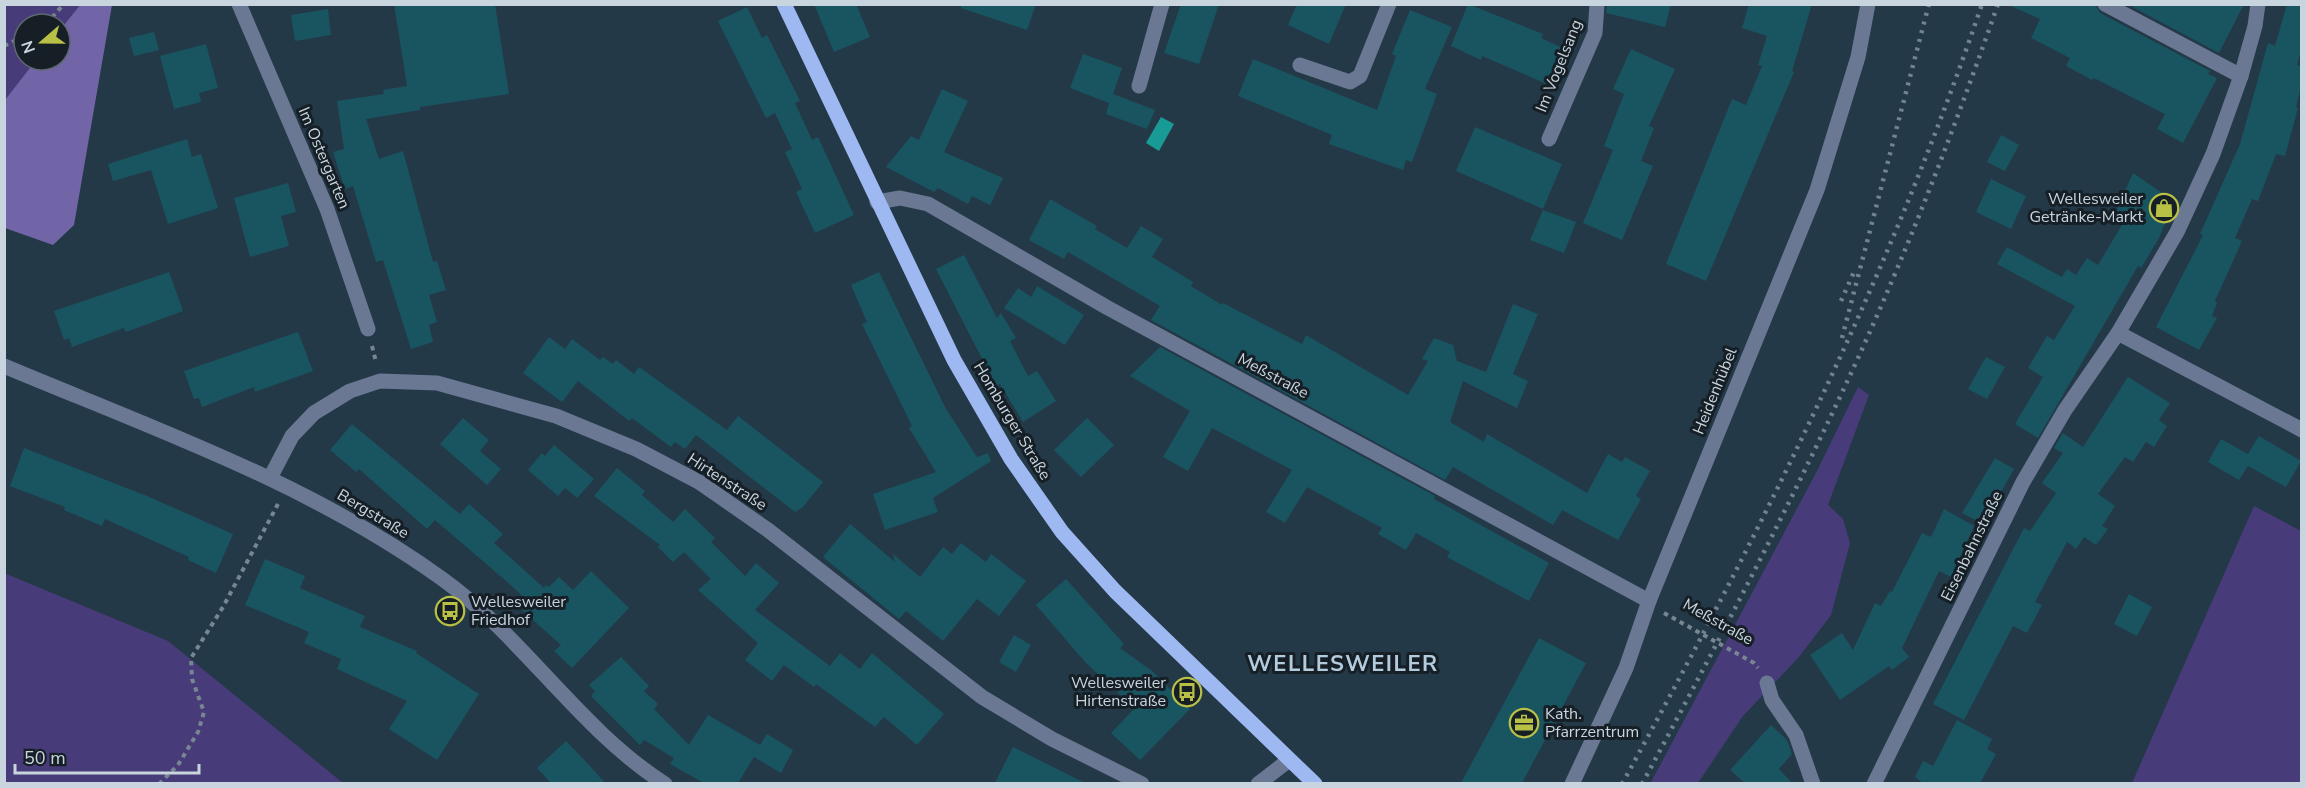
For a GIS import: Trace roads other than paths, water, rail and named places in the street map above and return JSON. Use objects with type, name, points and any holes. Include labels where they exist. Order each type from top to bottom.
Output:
[{"type":"main road","name":"Homburger Straße","points":[[784,4],[954,360],[1011,459],[1062,532],[1115,591],[1288,760],[1315,783]]},
{"type":"street","name":"Im Ostergarten","points":[[239,4],[327,209],[368,329]]},
{"type":"street","points":[[1139,86],[1162,4]]},
{"type":"street","points":[[1300,65],[1339,80],[1350,82],[1360,76],[1389,4]]},
{"type":"street","name":"Im Vogelsang","points":[[1549,140],[1595,33],[1597,4]]},
{"type":"street","name":"Heidenhübel","points":[[1572,783],[1626,668],[1649,601],[1817,190],[1858,57],[1868,4]]},
{"type":"street","points":[[2105,4],[2241,76]]},
{"type":"street","name":"Eisenbahnstraße","points":[[1874,783],[2024,482],[2065,410],[2118,333],[2177,232],[2213,154],[2241,76],[2255,26],[2258,4]]},
{"type":"street","name":"Meßstraße","points":[[877,202],[900,198],[928,204],[1108,308],[1649,601]]},
{"type":"street","points":[[2118,333],[2301,430]]},
{"type":"street","name":"Bergstraße","points":[[4,366],[277,481],[368,529],[443,579],[518,645],[615,746],[665,783]]},
{"type":"street","name":"Hirtenstraße","points":[[277,481],[292,436],[314,413],[350,391],[380,381],[437,383],[556,416],[636,449],[699,482],[768,530],[982,697],[1052,740],[1142,783]]},
{"type":"street","points":[[1767,683],[1772,700],[1796,735],[1813,783]]},
{"type":"street","points":[[1258,783],[1288,760]]},
{"type":"railway","points":[[1842,338],[1929,4]]},
{"type":"railway","points":[[1622,784],[1724,594],[1819,402],[1906,205],[1946,105],[1982,4]]},
{"type":"railway","points":[[1642,784],[1772,535],[1822,435],[1867,337],[1927,196],[1998,4]]},
{"type":"railway","points":[[1841,301],[1854,272]]},
{"type":"place","name":"Wellesweiler Getränke-Markt","points":[[2164,208]]},
{"type":"place","name":"Wellesweiler Friedhof","points":[[450,611]]},
{"type":"place","name":"Wellesweiler Hirtenstraße","points":[[1187,692]]},
{"type":"place","name":"Kath. Pfarrzentrum","points":[[1524,723]]},
{"type":"district","name":"WELLESWEILER","points":[[1343,664]]}]
